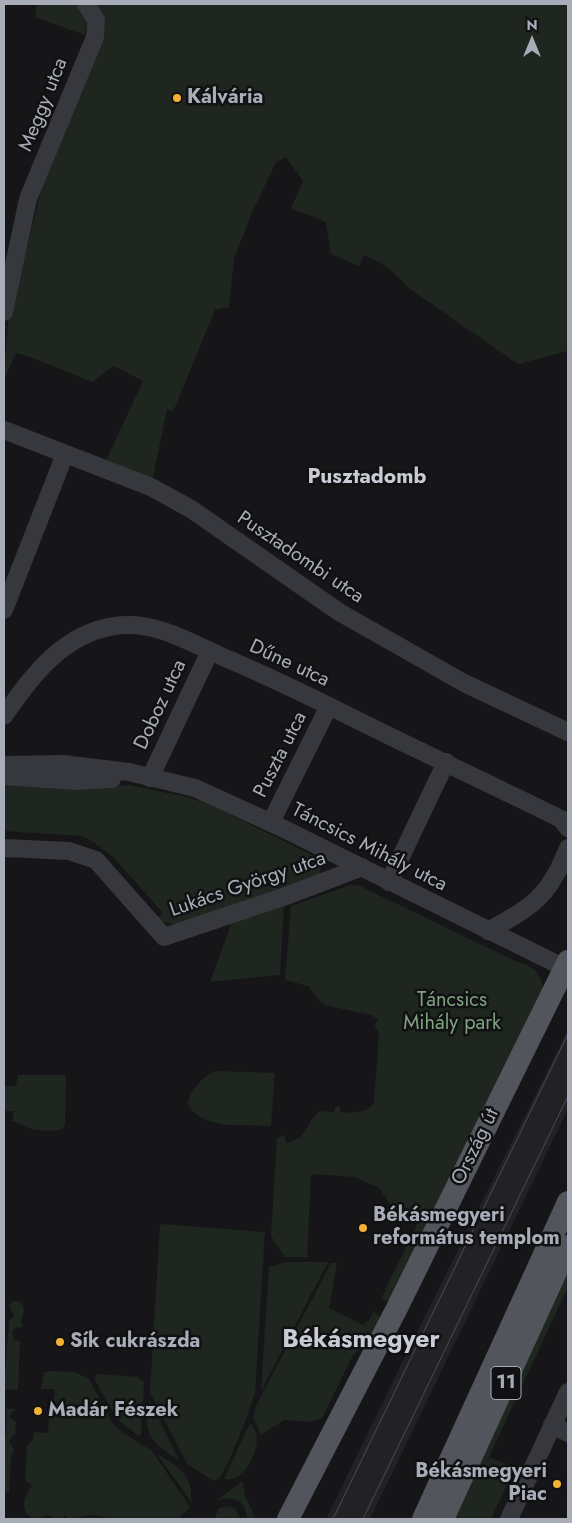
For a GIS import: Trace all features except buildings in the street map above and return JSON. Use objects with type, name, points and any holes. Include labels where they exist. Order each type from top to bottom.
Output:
[{"type":"main road","name":"Ország út","points":[[288,1519],[397,1308],[566,965]]},
{"type":"main road","name":"11","points":[[423,1519],[568,1202]]},
{"type":"main road","name":"11","points":[[443,1519],[568,1246]]},
{"type":"street","name":"Meggy utca","points":[[4,312],[28,199],[95,37],[96,20],[86,4]]},
{"type":"street","name":"Pusztadombi utca","points":[[4,430],[151,487],[190,509],[339,612],[464,684],[568,732]]},
{"type":"street","points":[[4,610],[66,454]]},
{"type":"street","name":"Dűne utca","points":[[5,708],[37,671],[66,646],[105,628],[126,625],[164,631],[251,668],[446,762],[561,819],[568,828]]},
{"type":"street","name":"Doboz utca","points":[[150,778],[210,651]]},
{"type":"street","name":"Puszta utca","points":[[271,822],[329,706]]},
{"type":"street","points":[[389,882],[446,762]]},
{"type":"street","name":"Táncsics Mihály utca","points":[[4,765],[63,764],[129,772],[195,788],[271,822],[488,932],[566,965]]},
{"type":"street","name":"Táncsics Mihály utca","points":[[4,776],[74,781],[150,778]]},
{"type":"street","name":"Lukács György utca","points":[[4,848],[69,851],[96,860],[164,937],[286,896],[362,867]]},
{"type":"street","points":[[488,932],[528,908],[544,894],[554,880],[568,848]]},
{"type":"street","points":[[509,1519],[568,1392]]},
{"type":"street","points":[[552,1425],[568,1433]]},
{"type":"shaded area","points":[[568,1029],[568,1109],[370,1519],[326,1519],[415,1336]]},
{"type":"green space","points":[[37,4],[78,4],[86,16],[85,35],[35,17]]},
{"type":"green space","points":[[82,4],[568,4],[568,351],[518,364],[410,289],[386,266],[364,255],[359,266],[331,254],[326,222],[291,208],[303,181],[286,157],[276,162],[251,215],[234,259],[229,307],[215,310],[173,412],[167,409],[151,487],[103,467],[143,381],[114,366],[92,382],[16,353],[6,375],[4,374],[8,322],[46,172],[105,33]]},
{"type":"green space","points":[[4,784],[67,790],[129,785],[187,797],[209,804],[320,859],[321,871],[315,880],[175,925],[155,920],[163,913],[115,859],[92,841],[83,836],[4,831]]},
{"type":"green space","name":"Táncsics Mihály park","points":[[351,885],[360,886],[531,968],[538,974],[543,987],[390,1301],[381,1299],[419,1220],[393,1208],[379,1188],[355,1177],[314,1174],[311,1176],[307,1255],[309,1257],[285,1257],[271,1236],[277,1138],[285,1135],[286,1143],[299,1138],[319,1111],[334,1112],[335,1107],[340,1107],[340,1112],[359,1112],[367,1109],[374,1102],[379,1032],[374,1027],[378,1020],[372,1015],[328,1006],[319,1001],[308,986],[285,980],[291,906]]},
{"type":"green space","points":[[284,903],[280,975],[210,982],[233,919]]},
{"type":"green space","points":[[216,1071],[275,1073],[271,1126],[213,1122],[203,1119],[194,1113],[188,1104],[191,1094],[202,1080]]},
{"type":"green space","points":[[18,1075],[66,1075],[65,1125],[61,1130],[46,1131],[32,1129],[12,1121],[14,1111],[4,1111],[4,1086],[16,1086]]},
{"type":"green space","points":[[160,1224],[265,1232],[255,1393],[230,1458],[220,1478],[214,1481],[187,1464],[150,1392]]},
{"type":"green space","points":[[286,1262],[328,1262],[261,1391],[269,1267]]},
{"type":"green space","points":[[331,1263],[337,1263],[329,1308],[363,1325],[370,1319],[373,1311],[379,1316],[380,1320],[366,1344],[353,1355],[322,1418],[311,1422],[284,1420],[261,1435],[253,1418],[256,1406]]},
{"type":"green space","points":[[568,1270],[568,1287],[489,1457],[515,1468],[491,1519],[453,1519]]},
{"type":"green space","points":[[14,1301],[19,1301],[24,1310],[21,1321],[23,1327],[15,1328],[12,1332],[14,1339],[20,1342],[18,1390],[4,1389],[9,1321],[14,1316],[9,1306]]},
{"type":"green space","points":[[44,1372],[75,1372],[89,1379],[113,1424],[152,1451],[190,1507],[178,1519],[116,1519],[92,1515],[67,1519],[65,1515],[63,1518],[55,1519],[48,1515],[35,1519],[30,1517],[24,1504],[26,1495],[32,1486],[25,1480],[27,1446],[32,1441],[34,1432],[48,1433],[50,1402],[54,1401],[55,1389],[41,1389]]},
{"type":"green space","points":[[96,1374],[138,1377],[144,1383],[141,1435],[138,1436],[116,1418],[95,1380]]},
{"type":"green space","points":[[150,1401],[179,1460],[163,1449],[151,1437],[147,1422]]},
{"type":"green space","points":[[7,1409],[16,1409],[11,1413],[10,1418],[16,1422],[15,1434],[9,1440],[14,1450],[11,1456],[9,1492],[4,1492],[4,1438],[6,1437]]},
{"type":"green space","points":[[250,1423],[255,1431],[257,1440],[252,1460],[239,1475],[232,1479],[224,1479]]},
{"type":"green space","points":[[157,1454],[172,1463],[183,1473],[190,1485],[191,1502]]},
{"type":"green space","points":[[241,1482],[243,1483],[245,1496],[256,1519],[247,1519],[244,1508],[233,1499],[228,1498],[216,1501]]},
{"type":"green space","points":[[226,1506],[235,1508],[240,1519],[215,1519],[218,1509]]},
{"type":"tram line","points":[[333,1519],[568,1034]]},
{"type":"tram line","points":[[363,1519],[568,1096]]},
{"type":"place","name":"Kálvária","points":[[177,98]]},
{"type":"place","name":"Békásmegyeri református templom","points":[[363,1228]]},
{"type":"place","name":"Sík cukrászda","points":[[60,1342]]},
{"type":"place","name":"Madár Fészek","points":[[38,1411]]},
{"type":"place","name":"Békásmegyeri Piac","points":[[557,1484]]},
{"type":"district","name":"Pusztadomb","points":[[367,478]]},
{"type":"district","name":"Békásmegyer","points":[[361,1341]]}]
